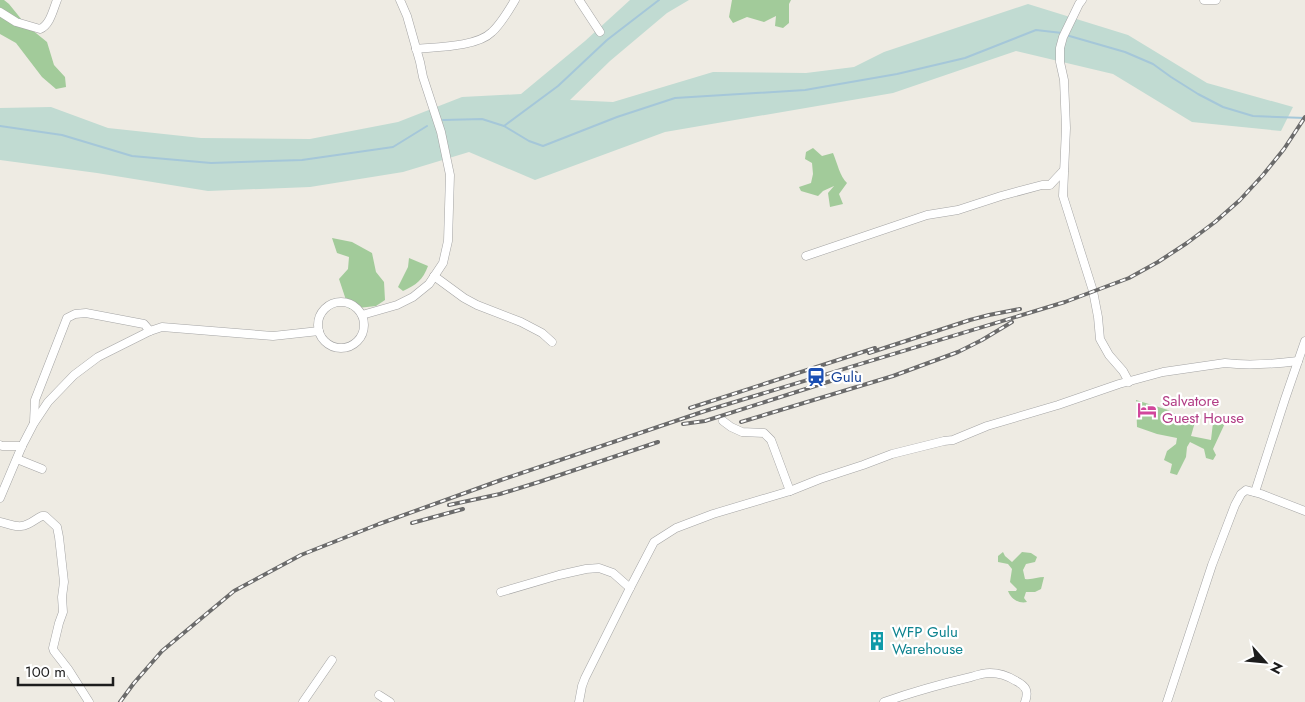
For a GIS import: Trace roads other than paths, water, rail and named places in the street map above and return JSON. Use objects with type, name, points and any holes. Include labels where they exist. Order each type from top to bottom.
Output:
[{"type":"street","points":[[0,12],[16,22],[40,29],[47,24],[58,0]]},
{"type":"street","points":[[362,315],[397,305],[414,297],[428,284],[442,263],[448,241],[450,175],[441,132],[422,77],[420,62],[400,0]]},
{"type":"street","points":[[416,49],[475,42],[492,33],[515,0]]},
{"type":"street","points":[[579,0],[600,32]]},
{"type":"street","points":[[1082,0],[1078,4],[1063,36],[1060,48],[1064,80],[1066,128],[1064,196],[1093,291],[1100,339],[1129,382]]},
{"type":"street","points":[[1204,0],[1216,0]]},
{"type":"street","points":[[1050,185],[1064,170]]},
{"type":"street","points":[[806,256],[927,215],[958,210],[1042,185],[1050,185],[1064,196]]},
{"type":"street","points":[[434,276],[464,298],[521,322],[542,333],[552,342]]},
{"type":"street","points":[[338,301],[350,303],[360,310],[362,315],[364,322],[363,334],[355,344],[344,348],[332,346],[322,339],[317,327],[319,315],[327,306],[338,301]]},
{"type":"street","points":[[34,424],[36,400],[68,318],[75,314],[86,313],[144,324],[150,331]]},
{"type":"street","points":[[0,498],[22,446],[48,402],[74,375],[98,357],[162,327],[273,336],[319,331]]},
{"type":"street","points":[[1255,492],[1305,341]]},
{"type":"street","points":[[580,702],[585,678],[654,542],[676,528],[712,514],[790,491],[892,454],[953,440],[988,426],[1163,372],[1225,363],[1268,364],[1298,361]]},
{"type":"street","points":[[723,421],[742,432],[764,433],[771,440],[790,491]]},
{"type":"street","points":[[0,445],[22,446]]},
{"type":"street","points":[[17,459],[42,469]]},
{"type":"street","points":[[1167,702],[1212,565],[1235,505],[1243,491],[1255,492],[1305,511]]},
{"type":"street","points":[[0,522],[24,526],[45,516],[57,527],[64,586],[62,597],[63,612],[53,648],[89,702]]},
{"type":"street","points":[[501,592],[586,568],[599,568],[613,573],[630,588]]},
{"type":"street","points":[[303,702],[332,660]]},
{"type":"street","points":[[884,702],[963,678],[991,673],[1014,679],[1024,685],[1027,689],[1025,702]]},
{"type":"street","points":[[379,696],[390,702]]},
{"type":"waterway","points":[[504,126],[558,86],[607,40],[659,0]]},
{"type":"waterway","points":[[443,120],[482,119],[504,126],[529,141],[543,146],[617,117],[675,98],[805,90],[897,74],[965,58],[1036,30],[1062,33]]},
{"type":"waterway","points":[[1066,35],[1125,52],[1153,64],[1198,94],[1223,107],[1253,116],[1305,118]]},
{"type":"waterway","points":[[0,126],[62,135],[132,156],[211,163],[302,160],[393,147],[427,126]]},
{"type":"railway","points":[[120,702],[162,651],[234,591],[301,555],[379,524],[501,480],[705,411],[1065,302],[1129,278],[1187,243],[1240,200],[1284,149],[1305,117]]},
{"type":"railway","points":[[869,353],[970,320],[1020,309]]},
{"type":"railway","points":[[741,422],[893,376],[958,352],[1012,322]]},
{"type":"railway","points":[[690,408],[875,348]]},
{"type":"railway","points":[[683,424],[705,421],[856,373]]},
{"type":"railway","points":[[449,505],[500,494],[658,442]]},
{"type":"railway","points":[[412,523],[463,509]]},
{"type":"place","name":"Gulu","points":[[816,377]]},
{"type":"place","name":"Salvatore Guest House","points":[[1147,410]]},
{"type":"place","name":"WFP Gulu Warehouse","points":[[877,641]]}]
